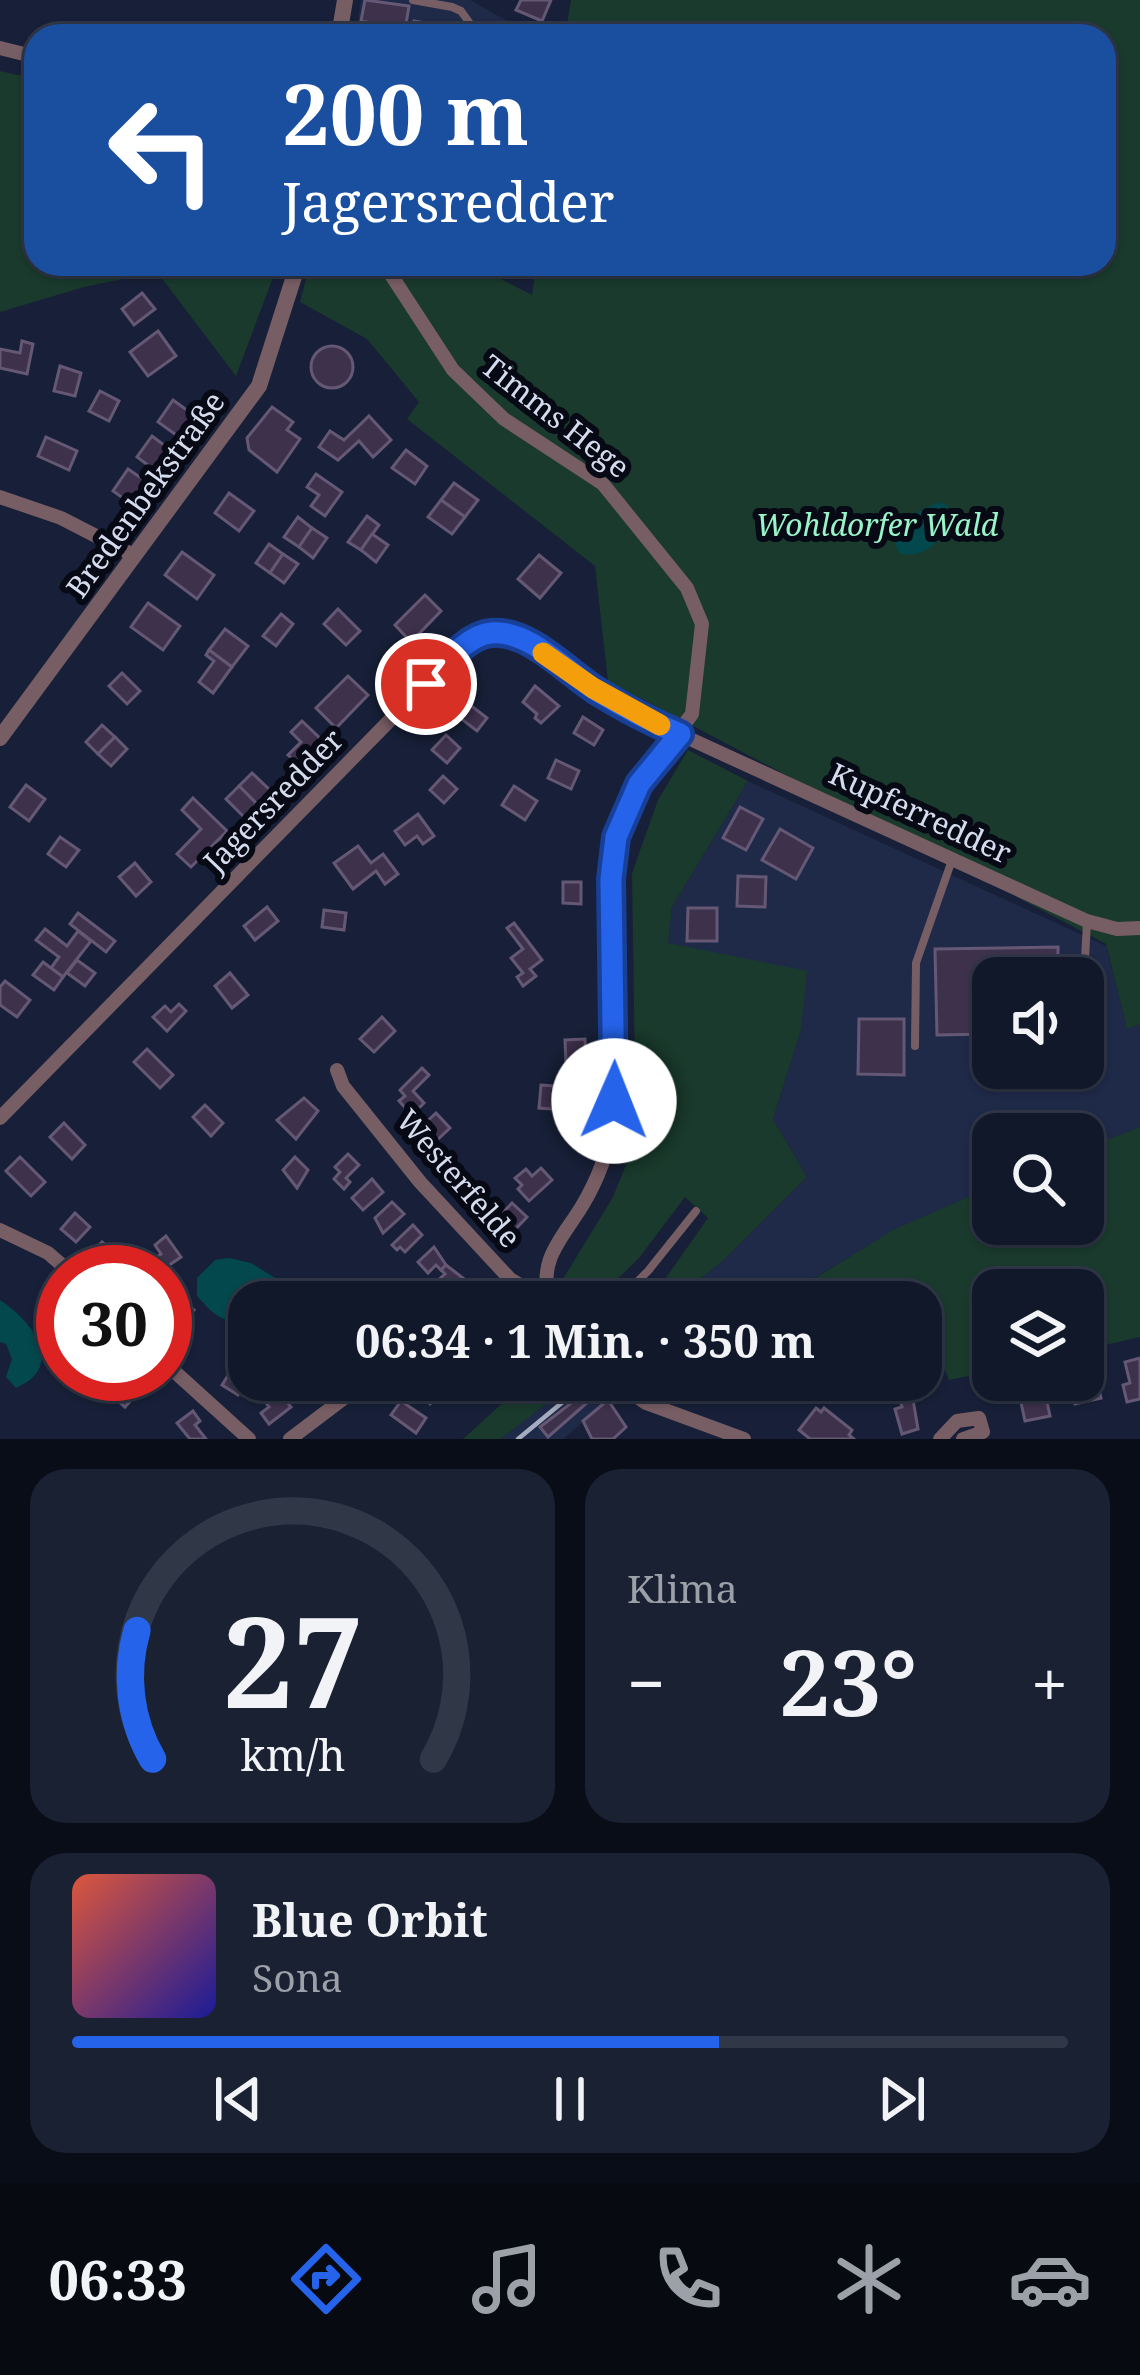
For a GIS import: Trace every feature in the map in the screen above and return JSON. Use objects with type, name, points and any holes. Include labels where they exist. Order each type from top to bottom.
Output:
[{"type":"street","name":"Bredenbekstraße","points":[[0,738],[259,386],[294,276]]},
{"type":"street","name":"Timms Hege","points":[[392,276],[453,370],[504,419],[603,484],[687,588],[699,612],[703,637],[694,704],[680,734],[639,784],[616,837],[611,879],[612,1124],[604,1161],[584,1204],[547,1262],[548,1281]]},
{"type":"street","points":[[0,497],[61,518],[135,556]]},
{"type":"street","name":"Jagersredder","points":[[0,1118],[446,663],[488,632],[524,640],[593,688],[680,734]]},
{"type":"street","name":"Kupferredder","points":[[680,734],[1087,920],[1118,929],[1140,928]]},
{"type":"street","name":"Westerfelde","points":[[337,1070],[343,1086],[420,1181],[514,1281]]},
{"type":"street","points":[[0,1230],[36,1247]]},
{"type":"street","points":[[192,1387],[249,1439]]},
{"type":"street","points":[[290,1439],[339,1401]]},
{"type":"street","points":[[644,1401],[744,1439]]},
{"type":"street","points":[[940,1439],[957,1421],[979,1418],[983,1432],[963,1439]]},
{"type":"lane","points":[[412,0],[461,11],[470,24]]},
{"type":"lane","points":[[915,1046],[916,963],[953,859]]},
{"type":"lane","points":[[1085,957],[1087,920]]},
{"type":"lane","points":[[638,1281],[696,1211]]},
{"type":"shaded area","points":[[361,0],[470,0],[513,24],[358,24]]},
{"type":"shaded area","points":[[942,502],[948,505],[948,515],[936,542],[919,553],[899,553],[895,543],[907,522]]},
{"type":"shaded area","points":[[748,781],[1106,946],[1127,1028],[1140,1024],[1140,1127],[1104,1141],[1104,1113],[972,1113],[972,1195],[894,1230],[810,1281],[698,1281],[807,1177],[773,1119],[801,1030],[668,943],[672,907]]},
{"type":"shaded area","points":[[215,1260],[251,1263],[280,1281],[228,1281],[228,1320],[197,1296],[197,1278]]},
{"type":"shaded area","points":[[0,1300],[36,1338],[36,1373],[16,1388],[6,1377],[12,1359],[6,1344],[0,1342]]},
{"type":"shaded area","points":[[549,1401],[608,1401],[563,1439],[501,1439]]},
{"type":"green space","name":"Wohldorfer Wald","points":[[571,0],[1140,0],[1140,1024],[1127,1029],[1106,944],[608,681],[595,566],[407,419],[419,402],[367,339],[300,302],[307,276],[495,276],[532,295],[535,276],[1116,276],[1116,24],[567,24]]},
{"type":"green space","points":[[0,71],[24,76],[24,276],[138,276],[0,312]]},
{"type":"green space","points":[[160,276],[274,276],[236,376]]},
{"type":"green space","points":[[688,750],[748,781],[672,907],[668,943],[807,971],[801,1030],[773,1119],[807,1177],[698,1281],[663,1281],[708,1218],[685,1197],[615,1281],[562,1281],[613,1197],[636,1140],[632,873],[658,800]]},
{"type":"green space","points":[[1140,1127],[1140,1337],[1104,1345],[1104,1269],[972,1269],[972,1375],[949,1380],[942,1363],[942,1281],[811,1281],[893,1230],[972,1195],[972,1245],[1104,1245],[1104,1141]]},
{"type":"green space","points":[[505,1401],[550,1401],[501,1439],[463,1439]]},
{"type":"building","points":[[365,0],[409,6],[406,24],[361,21]]},
{"type":"building","points":[[521,0],[551,0],[542,21],[516,10]]},
{"type":"building","points":[[142,293],[155,309],[134,325],[122,309]]},
{"type":"building","points":[[158,331],[176,356],[148,376],[130,352]]},
{"type":"building","points":[[22,341],[33,344],[27,374],[0,368],[0,349],[20,353]]},
{"type":"building","points":[[332,346],[347,352],[353,367],[347,382],[332,388],[317,382],[311,367],[317,352]]},
{"type":"building","points":[[60,366],[81,373],[75,396],[54,391]]},
{"type":"building","points":[[100,391],[119,401],[109,421],[89,411]]},
{"type":"building","points":[[173,400],[195,416],[179,437],[158,422]]},
{"type":"building","points":[[272,407],[293,422],[287,430],[300,439],[277,472],[249,450],[247,438]]},
{"type":"building","points":[[369,416],[391,440],[373,457],[359,441],[338,460],[319,447],[330,431],[344,440]]},
{"type":"building","points":[[152,436],[172,451],[157,472],[137,457]]},
{"type":"building","points":[[46,437],[77,451],[69,470],[38,456]]},
{"type":"building","points":[[406,450],[427,466],[415,484],[392,468]]},
{"type":"building","points":[[128,469],[150,484],[134,506],[113,491]]},
{"type":"building","points":[[316,474],[342,492],[325,516],[311,506],[319,495],[307,487]]},
{"type":"building","points":[[454,483],[478,500],[465,517],[441,500]]},
{"type":"building","points":[[229,493],[254,511],[239,531],[215,513]]},
{"type":"building","points":[[441,500],[465,517],[452,534],[428,517]]},
{"type":"building","points":[[367,516],[379,525],[361,550],[348,542]]},
{"type":"building","points":[[298,517],[312,528],[299,547],[284,537]]},
{"type":"building","points":[[312,528],[327,538],[313,558],[299,547]]},
{"type":"building","points":[[372,534],[388,545],[376,562],[361,550]]},
{"type":"building","points":[[269,544],[283,554],[270,573],[256,563]]},
{"type":"building","points":[[182,552],[214,575],[197,599],[165,575]]},
{"type":"building","points":[[283,554],[298,564],[284,583],[270,573]]},
{"type":"building","points":[[539,555],[561,573],[540,598],[518,579]]},
{"type":"building","points":[[425,595],[441,611],[411,642],[395,625]]},
{"type":"building","points":[[148,603],[180,626],[163,650],[131,627]]},
{"type":"building","points":[[338,609],[360,631],[346,645],[324,624]]},
{"type":"building","points":[[281,614],[293,624],[276,646],[263,636]]},
{"type":"building","points":[[225,629],[248,646],[232,667],[209,650]]},
{"type":"building","points":[[209,650],[232,667],[213,693],[199,682],[214,661],[206,655]]},
{"type":"building","points":[[122,673],[140,691],[127,704],[109,686]]},
{"type":"building","points":[[348,676],[368,695],[336,728],[316,708]]},
{"type":"building","points":[[535,686],[559,706],[541,723],[523,702]]},
{"type":"building","points":[[469,704],[487,718],[477,731],[459,717]]},
{"type":"building","points":[[583,717],[603,730],[594,745],[574,733]]},
{"type":"building","points":[[302,721],[323,741],[299,765],[288,755],[301,742],[291,732]]},
{"type":"building","points":[[102,725],[115,737],[98,754],[86,742]]},
{"type":"building","points":[[446,735],[460,748],[447,763],[432,750]]},
{"type":"building","points":[[115,737],[127,749],[111,766],[98,754]]},
{"type":"building","points":[[556,760],[579,771],[571,789],[548,778]]},
{"type":"building","points":[[252,773],[271,791],[258,805],[239,786]]},
{"type":"building","points":[[443,776],[457,789],[444,803],[430,790]]},
{"type":"building","points":[[26,785],[45,799],[29,821],[10,807]]},
{"type":"building","points":[[239,786],[258,805],[245,818],[226,799]]},
{"type":"building","points":[[514,786],[537,801],[525,820],[502,805]]},
{"type":"building","points":[[193,798],[227,831],[191,867],[177,854],[201,829],[182,810]]},
{"type":"building","points":[[740,807],[763,819],[746,850],[723,838]]},
{"type":"building","points":[[418,814],[434,836],[423,844],[417,836],[405,845],[395,831]]},
{"type":"building","points":[[780,829],[813,848],[796,879],[762,860]]},
{"type":"building","points":[[60,837],[79,850],[66,867],[48,854]]},
{"type":"building","points":[[358,846],[371,863],[383,854],[398,874],[385,884],[376,871],[353,889],[334,863]]},
{"type":"building","points":[[135,863],[151,882],[136,896],[119,877]]},
{"type":"building","points":[[738,876],[766,877],[765,907],[737,906]]},
{"type":"building","points":[[563,882],[581,882],[581,904],[563,903]]},
{"type":"building","points":[[267,907],[278,921],[255,940],[244,926]]},
{"type":"building","points":[[688,908],[717,908],[717,941],[687,941]]},
{"type":"building","points":[[324,910],[346,913],[344,930],[322,927]]},
{"type":"building","points":[[78,913],[115,941],[106,952],[70,924]]},
{"type":"building","points":[[514,923],[542,960],[530,969],[536,976],[523,986],[517,977],[523,973],[511,958],[523,949],[507,928]]},
{"type":"building","points":[[45,929],[67,946],[78,931],[91,941],[63,977],[51,968],[59,957],[36,940]]},
{"type":"building","points":[[1058,947],[1058,957],[972,957],[972,1034],[937,1035],[935,949]]},
{"type":"building","points":[[77,960],[95,973],[85,986],[67,973]]},
{"type":"building","points":[[43,962],[63,977],[54,990],[33,975]]},
{"type":"building","points":[[230,973],[248,995],[232,1008],[215,986]]},
{"type":"building","points":[[5,981],[30,1000],[17,1017],[0,1005],[0,987]]},
{"type":"building","points":[[179,1004],[186,1011],[167,1031],[153,1017],[165,1006],[171,1012]]},
{"type":"building","points":[[382,1017],[395,1031],[374,1052],[360,1039]]},
{"type":"building","points":[[859,1019],[904,1019],[904,1075],[858,1074]]},
{"type":"building","points":[[585,1039],[586,1064],[566,1064],[565,1040]]},
{"type":"building","points":[[147,1049],[173,1075],[160,1088],[134,1062]]},
{"type":"building","points":[[422,1068],[429,1075],[413,1091],[424,1103],[412,1115],[399,1101],[405,1096],[400,1090]]},
{"type":"building","points":[[541,1085],[568,1087],[565,1110],[539,1108]]},
{"type":"building","points":[[304,1098],[318,1111],[296,1139],[277,1120]]},
{"type":"building","points":[[205,1105],[223,1123],[211,1136],[193,1117]]},
{"type":"building","points":[[436,1113],[450,1128],[435,1142],[421,1127]]},
{"type":"building","points":[[64,1123],[85,1145],[72,1159],[50,1137]]},
{"type":"building","points":[[348,1154],[359,1165],[346,1178],[350,1182],[344,1189],[334,1179],[340,1172],[335,1167]]},
{"type":"building","points":[[20,1157],[45,1182],[31,1196],[6,1171]]},
{"type":"building","points":[[295,1157],[308,1170],[297,1188],[283,1170]]},
{"type":"building","points":[[541,1168],[552,1180],[529,1201],[515,1178],[526,1169],[532,1176]]},
{"type":"building","points":[[372,1179],[383,1192],[363,1210],[352,1198]]},
{"type":"building","points":[[392,1202],[404,1214],[383,1233],[375,1218]]},
{"type":"building","points":[[512,1203],[527,1217],[509,1236],[494,1222]]},
{"type":"building","points":[[75,1213],[90,1227],[76,1242],[61,1229]]},
{"type":"building","points":[[413,1225],[422,1235],[405,1252],[400,1247],[397,1250],[392,1245]]},
{"type":"building","points":[[434,1247],[446,1265],[441,1270],[436,1265],[428,1273],[418,1262]]},
{"type":"building","points":[[446,1265],[463,1278],[437,1281],[445,1274],[441,1270]]},
{"type":"building","points":[[1140,1358],[1140,1399],[1127,1402],[1123,1385],[1130,1383],[1125,1362]]},
{"type":"building","points":[[265,1401],[286,1401],[291,1407],[269,1424],[261,1413],[269,1407]]},
{"type":"building","points":[[401,1401],[426,1418],[416,1433],[391,1415]]},
{"type":"building","points":[[574,1401],[589,1401],[548,1437],[540,1427]]},
{"type":"building","points":[[609,1401],[626,1427],[613,1439],[592,1439],[583,1421]]},
{"type":"building","points":[[900,1401],[913,1401],[918,1429],[902,1434],[895,1409],[902,1407]]},
{"type":"building","points":[[1021,1401],[1047,1401],[1050,1416],[1025,1421]]},
{"type":"building","points":[[816,1408],[821,1412],[824,1408],[852,1430],[849,1435],[854,1439],[810,1439],[799,1430]]},
{"type":"building","points":[[193,1411],[200,1421],[195,1425],[206,1439],[190,1439],[177,1423]]},
{"type":"railway","points":[[518,1439],[564,1401]]},
{"type":"slow traffic","points":[[543,653],[593,688],[660,725]]},
{"type":"route","points":[[426,684],[464,646],[488,632],[505,634],[524,640],[593,688],[680,734],[629,800],[616,837],[611,879],[614,1101]]}]
